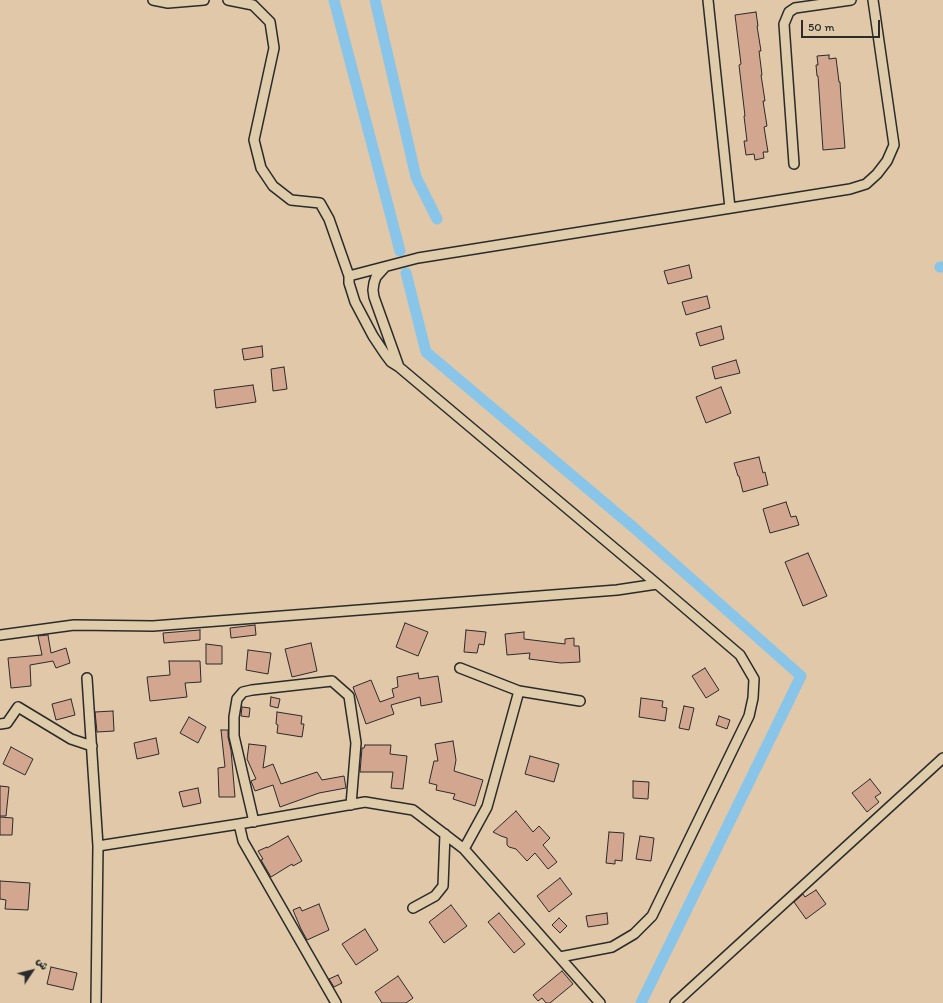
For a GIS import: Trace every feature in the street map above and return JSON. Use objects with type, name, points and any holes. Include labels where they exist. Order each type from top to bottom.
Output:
[{"type":"street","points":[[153,0],[168,3],[204,0]]},
{"type":"street","points":[[228,0],[253,5],[270,22],[274,48],[254,140],[261,168],[273,186],[291,200],[320,203],[330,218],[349,276],[349,283],[355,302],[373,336],[391,362],[399,367],[740,655],[754,680],[750,716],[652,916],[634,934],[612,947],[560,957]]},
{"type":"street","points":[[708,0],[730,208]]},
{"type":"street","points":[[794,164],[784,24],[789,12],[795,8],[851,0]]},
{"type":"street","points":[[349,276],[418,258],[730,208],[866,184],[877,174],[887,161],[894,145],[873,0]]},
{"type":"street","points":[[385,267],[376,277],[373,290],[374,297],[399,367]]},
{"type":"street","points":[[0,636],[74,625],[153,626],[617,590],[657,584]]},
{"type":"street","points":[[460,668],[519,691],[580,701]]},
{"type":"street","points":[[87,678],[98,846],[96,1003]]},
{"type":"street","points":[[254,822],[234,736],[234,717],[237,699],[243,692],[252,690],[332,681],[349,696],[356,743],[351,805]]},
{"type":"street","points":[[464,849],[487,807],[519,691]]},
{"type":"street","points":[[0,724],[7,723],[18,707],[71,739],[92,746]]},
{"type":"street","points":[[675,1003],[943,758]]},
{"type":"street","points":[[98,846],[254,822],[365,802],[413,810],[464,849],[600,1003]]},
{"type":"street","points":[[239,824],[243,841],[336,1003]]},
{"type":"street","points":[[413,908],[435,896],[443,886],[445,834]]},
{"type":"building","points":[[756,12],[761,51],[759,51],[761,75],[765,101],[763,101],[767,126],[764,127],[768,152],[763,152],[764,158],[755,160],[754,154],[746,155],[744,141],[747,141],[739,65],[741,64],[735,15]]},
{"type":"building","points":[[829,55],[829,59],[836,58],[840,82],[845,148],[823,150],[816,65],[818,65],[817,56]]},
{"type":"building","points":[[689,265],[692,278],[668,284],[664,271]]},
{"type":"building","points":[[707,296],[710,308],[686,315],[682,302]]},
{"type":"building","points":[[721,326],[724,339],[700,346],[696,333]]},
{"type":"building","points":[[262,346],[263,357],[244,360],[242,349]]},
{"type":"building","points":[[736,360],[740,373],[715,379],[712,367]]},
{"type":"building","points":[[284,367],[287,389],[273,391],[271,369]]},
{"type":"building","points":[[253,385],[256,402],[216,408],[214,390]]},
{"type":"building","points":[[721,387],[731,413],[706,423],[696,397]]},
{"type":"building","points":[[759,457],[768,485],[743,492],[734,463]]},
{"type":"building","points":[[786,502],[791,517],[796,516],[799,525],[770,533],[763,509]]},
{"type":"building","points":[[808,553],[827,596],[803,606],[785,562]]},
{"type":"building","points":[[405,623],[428,632],[418,656],[396,647]]},
{"type":"building","points":[[255,625],[256,635],[231,638],[230,628]]},
{"type":"building","points":[[200,630],[200,640],[164,643],[163,633]]},
{"type":"building","points":[[466,630],[486,632],[484,645],[479,644],[477,653],[464,652]]},
{"type":"building","points":[[524,632],[524,639],[565,644],[565,639],[574,638],[574,646],[579,646],[580,662],[561,663],[529,659],[530,653],[507,655],[505,634]]},
{"type":"building","points":[[48,635],[51,653],[66,648],[70,663],[56,668],[53,661],[30,665],[31,686],[11,688],[8,658],[42,655],[38,636]]},
{"type":"building","points":[[311,643],[317,671],[292,677],[285,649]]},
{"type":"building","points":[[206,644],[222,646],[222,664],[206,664]]},
{"type":"building","points":[[248,650],[271,653],[268,674],[246,670]]},
{"type":"building","points":[[169,661],[200,661],[201,682],[185,683],[187,697],[150,701],[147,677],[170,675]]},
{"type":"building","points":[[705,668],[719,690],[706,698],[692,676]]},
{"type":"building","points":[[418,673],[419,679],[438,676],[442,702],[421,706],[420,697],[391,705],[394,714],[366,724],[353,687],[371,680],[380,702],[394,697],[392,689],[398,687],[397,677]]},
{"type":"building","points":[[271,697],[280,699],[278,708],[270,706]]},
{"type":"building","points":[[641,698],[663,701],[662,707],[667,708],[665,721],[639,717]]},
{"type":"building","points":[[71,699],[75,715],[56,720],[52,704]]},
{"type":"building","points":[[684,706],[694,708],[689,730],[679,728]]},
{"type":"building","points":[[242,707],[250,708],[249,717],[241,716]]},
{"type":"building","points":[[113,711],[114,731],[97,732],[95,712]]},
{"type":"building","points":[[277,712],[302,716],[301,724],[304,724],[302,737],[277,733]]},
{"type":"building","points":[[719,716],[730,720],[727,729],[716,725]]},
{"type":"building","points":[[189,717],[206,727],[198,743],[180,733]]},
{"type":"building","points":[[221,730],[228,730],[235,797],[219,797],[218,768],[225,767]]},
{"type":"building","points":[[156,738],[159,754],[137,759],[134,743]]},
{"type":"building","points":[[453,741],[456,760],[454,771],[483,780],[475,806],[453,799],[455,794],[436,790],[437,785],[429,783],[434,761],[438,761],[435,744]]},
{"type":"building","points":[[249,744],[266,746],[263,768],[273,764],[281,784],[317,772],[322,780],[344,776],[346,788],[319,793],[280,807],[273,785],[255,791],[251,781],[256,779],[247,759]]},
{"type":"building","points":[[365,745],[391,745],[390,754],[407,756],[403,789],[391,788],[393,772],[360,772],[362,748],[364,748]]},
{"type":"building","points":[[11,747],[33,759],[25,775],[3,764]]},
{"type":"building","points":[[530,756],[559,764],[554,782],[525,774]]},
{"type":"building","points":[[870,779],[881,793],[875,797],[879,802],[867,812],[852,793]]},
{"type":"building","points":[[633,781],[649,782],[648,799],[633,798]]},
{"type":"building","points":[[0,786],[9,787],[6,816],[0,816]]},
{"type":"building","points":[[198,788],[201,803],[183,807],[179,792]]},
{"type":"building","points":[[516,811],[533,832],[539,826],[550,838],[543,845],[557,862],[548,869],[535,853],[527,861],[516,849],[507,845],[507,838],[493,832]]},
{"type":"building","points":[[0,817],[13,818],[12,835],[0,835]]},
{"type":"building","points":[[609,832],[624,833],[622,861],[615,860],[615,864],[606,863]]},
{"type":"building","points":[[288,836],[302,861],[293,866],[292,864],[271,877],[261,860],[263,859],[258,851],[267,848]]},
{"type":"building","points":[[640,836],[654,838],[651,861],[636,859]]},
{"type":"building","points":[[560,878],[572,894],[549,912],[537,896]]},
{"type":"building","points":[[0,881],[30,883],[28,910],[5,909],[6,900],[0,899]]},
{"type":"building","points":[[816,890],[826,904],[806,919],[794,902],[803,894],[805,897]]},
{"type":"building","points":[[319,904],[329,930],[307,940],[293,910],[300,907],[302,911]]},
{"type":"building","points":[[451,905],[467,926],[444,943],[429,922]]},
{"type":"building","points":[[499,913],[525,944],[514,953],[488,922]]},
{"type":"building","points":[[607,913],[608,924],[588,927],[586,916]]},
{"type":"building","points":[[559,918],[567,926],[560,933],[552,925]]},
{"type":"building","points":[[365,929],[378,950],[356,965],[342,944]]},
{"type":"building","points":[[51,967],[77,973],[73,990],[47,984]]},
{"type":"building","points":[[562,971],[573,984],[550,1003],[546,1003],[542,998],[538,1001],[533,995]]},
{"type":"building","points":[[338,975],[342,983],[334,987],[329,979]]},
{"type":"building","points":[[398,976],[413,998],[406,1003],[382,1003],[375,992]]},
{"type":"waterway","points":[[334,0],[400,251]]},
{"type":"waterway","points":[[375,0],[416,177],[437,219]]},
{"type":"waterway","points":[[406,273],[426,352],[633,527],[801,676],[641,1003]]}]
